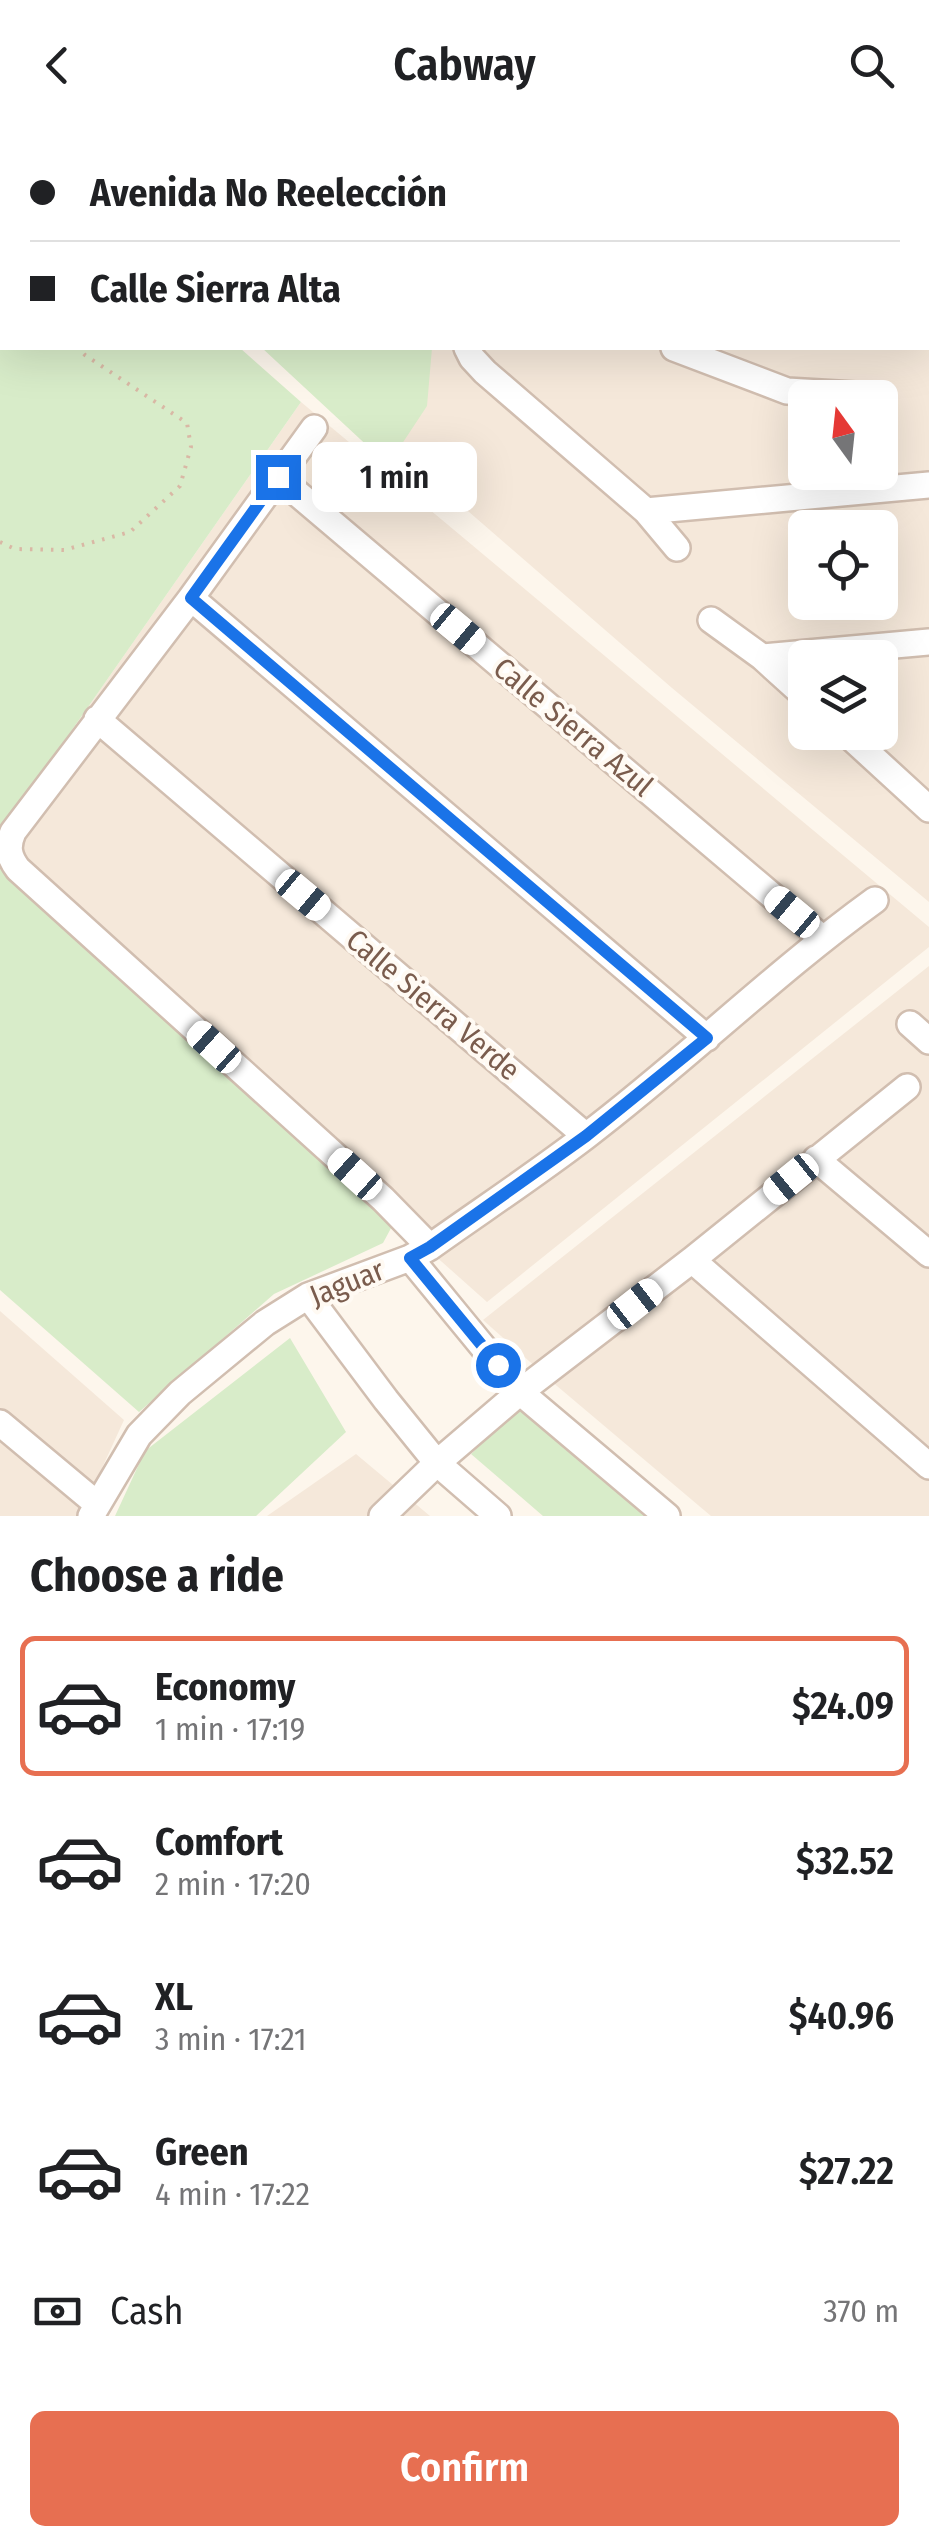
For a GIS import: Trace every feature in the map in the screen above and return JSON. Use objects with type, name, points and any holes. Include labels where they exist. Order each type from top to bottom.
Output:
[{"type":"street","points":[[679,350],[788,391]]},
{"type":"street","points":[[469,352],[486,372],[646,512],[678,548]]},
{"type":"street","points":[[314,428],[191,598],[12,832],[11,860],[383,1200],[520,1392],[667,1516]]},
{"type":"street","name":"Calle Sierra Azul","points":[[278,477],[822,938]]},
{"type":"street","points":[[646,512],[929,485]]},
{"type":"street","points":[[191,598],[707,1038]]},
{"type":"street","points":[[711,620],[788,681]]},
{"type":"street","points":[[762,657],[929,642]]},
{"type":"street","name":"Calle Sierra Verde","points":[[96,720],[586,1136]]},
{"type":"street","points":[[865,750],[926,804]]},
{"type":"street","name":"Jaguar","points":[[94,1510],[140,1435],[180,1393],[265,1323],[308,1296],[420,1252],[586,1136],[822,938],[875,900]]},
{"type":"street","points":[[382,1516],[520,1392],[907,1087]]},
{"type":"street","points":[[816,1158],[929,1254]]},
{"type":"street","points":[[692,1260],[929,1466]]},
{"type":"street","points":[[308,1296],[437,1463],[498,1516]]},
{"type":"street","points":[[0,1423],[94,1510]]},
{"type":"path","points":[[0,542],[15,548],[64,550],[130,532],[180,486],[191,447],[187,424],[80,350]]},
{"type":"shaded area","points":[[282,350],[929,350],[929,902],[672,688]]},
{"type":"shaded area","points":[[301,402],[929,927],[929,947],[487,1302],[0,869],[0,833]]},
{"type":"shaded area","points":[[929,966],[929,1516],[711,1516],[483,1320]]},
{"type":"shaded area","points":[[0,1311],[124,1420],[80,1516],[0,1516]]},
{"type":"shaded area","points":[[356,1454],[430,1516],[267,1516]]},
{"type":"green space","points":[[0,350],[242,350],[301,402],[0,833]]},
{"type":"green space","points":[[264,350],[432,350],[427,406],[388,465]]},
{"type":"green space","points":[[0,869],[397,1217],[383,1243],[274,1294],[139,1412],[0,1290]]},
{"type":"green space","points":[[290,1338],[346,1432],[256,1516],[115,1516],[145,1451]]},
{"type":"green space","points":[[519,1408],[646,1516],[543,1516],[471,1454]]},
{"type":"route","points":[[278,477],[191,598],[707,1038],[586,1136],[410,1258],[498,1365]]}]
